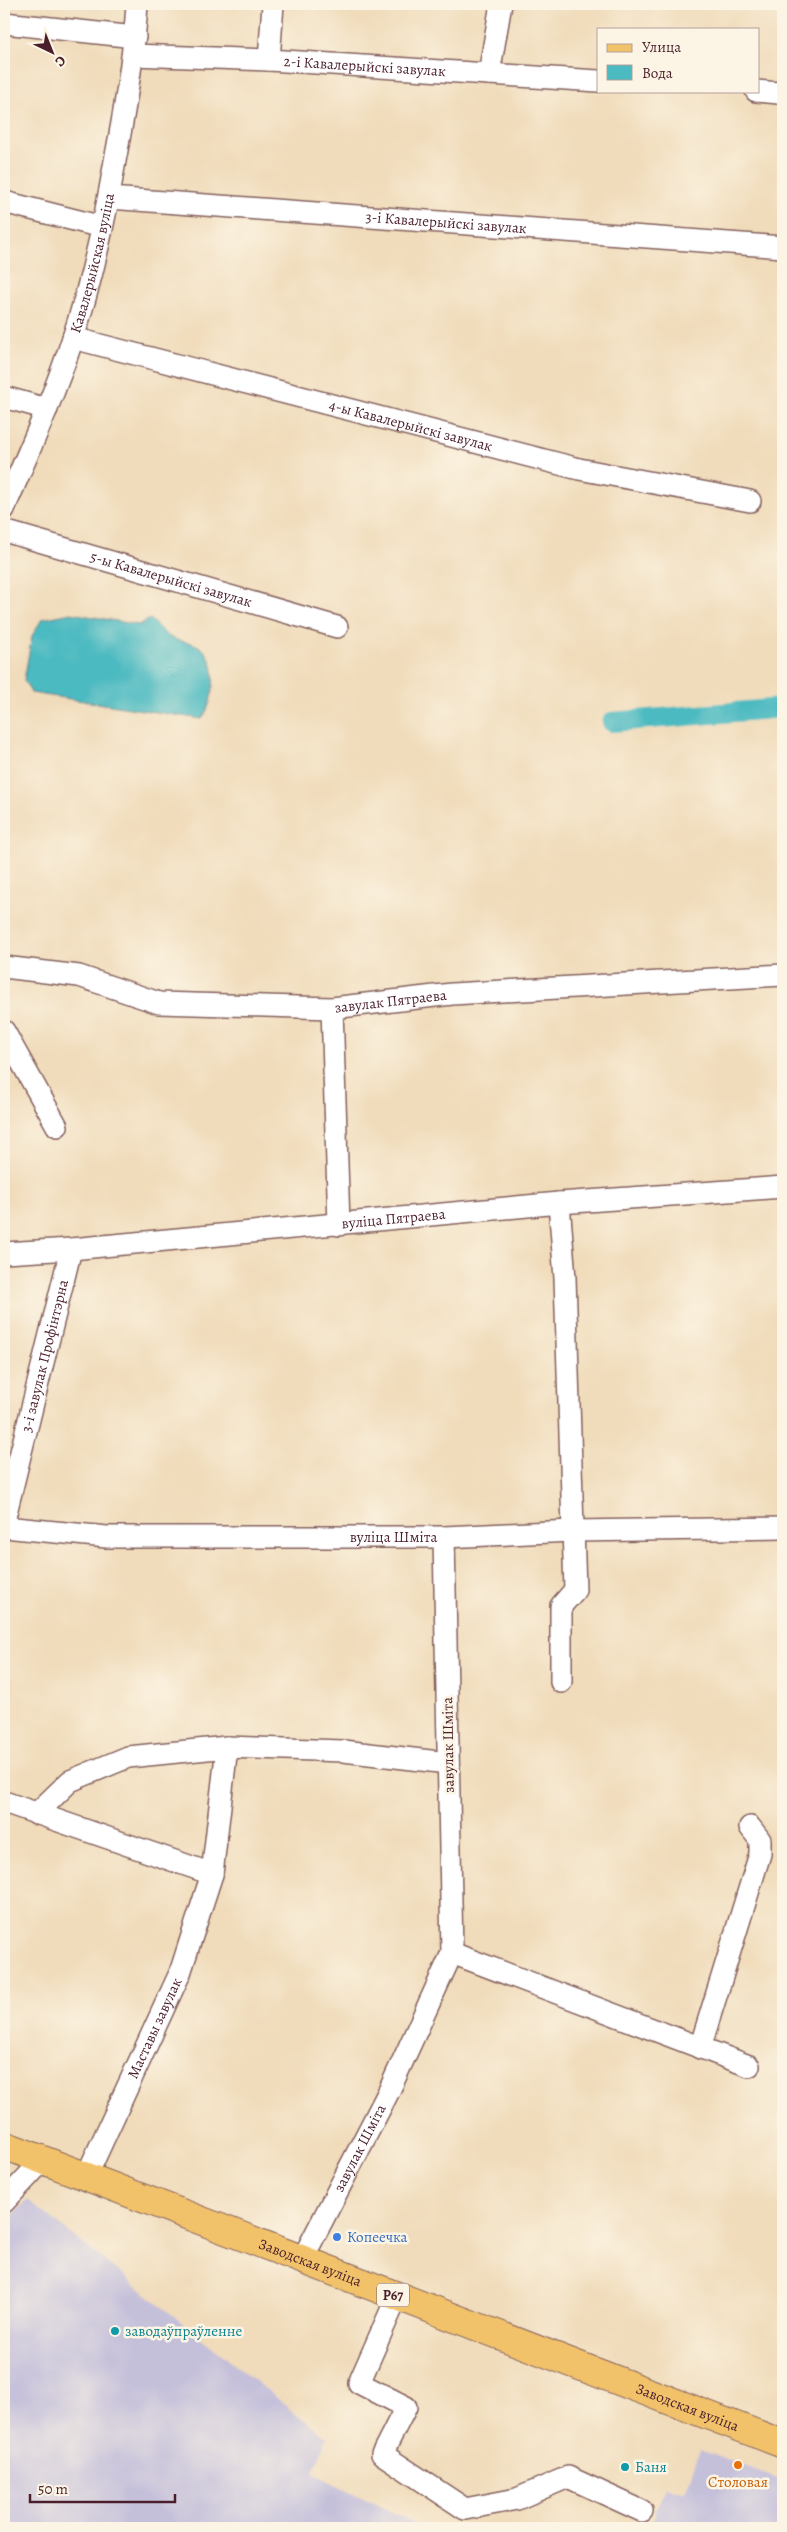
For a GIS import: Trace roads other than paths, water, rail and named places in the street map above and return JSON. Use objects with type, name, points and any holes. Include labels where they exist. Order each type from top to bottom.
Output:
[{"type":"main road","name":"Заводская вуліца","points":[[4,2145],[783,2444]]},
{"type":"street","name":"Кавалерыйская вуліца","points":[[4,510],[47,408],[73,338],[90,282],[109,198],[134,46],[137,4]]},
{"type":"street","points":[[269,60],[273,4]]},
{"type":"street","points":[[489,74],[501,4]]},
{"type":"street","name":"2-і Кавалерыйскі завулак","points":[[4,23],[134,46],[269,60],[597,81]]},
{"type":"street","points":[[760,91],[779,93]]},
{"type":"street","name":"3-і Кавалерыйскі завулак","points":[[109,198],[783,247]]},
{"type":"street","points":[[4,202],[102,227]]},
{"type":"street","name":"4-ы Кавалерыйскі завулак","points":[[73,338],[579,469],[750,501]]},
{"type":"street","points":[[4,397],[47,408]]},
{"type":"street","name":"5-ы Кавалерыйскі завулак","points":[[4,531],[337,627]]},
{"type":"street","name":"завулак Пятраева","points":[[4,967],[79,976],[159,1003],[332,1008],[452,994],[783,975]]},
{"type":"street","points":[[332,1008],[339,1225]]},
{"type":"street","points":[[4,1031],[57,1126]]},
{"type":"street","name":"вуліца Пятраева","points":[[4,1253],[71,1249],[339,1225],[558,1203],[783,1187]]},
{"type":"street","points":[[558,1203],[566,1278],[575,1590],[561,1606],[560,1682]]},
{"type":"street","name":"3-і завулак Профінтэрна","points":[[4,1522],[71,1249]]},
{"type":"street","name":"вуліца Шміта","points":[[4,1527],[107,1538],[444,1537],[572,1531],[783,1528]]},
{"type":"street","name":"завулак Шміта","points":[[302,2260],[389,2092],[452,1952],[444,1537]]},
{"type":"street","points":[[36,1814],[70,1781],[128,1757],[227,1747],[343,1751],[448,1763]]},
{"type":"street","name":"Маставы завулак","points":[[86,2177],[180,1973],[212,1874],[227,1747]]},
{"type":"street","points":[[4,1802],[212,1874]]},
{"type":"street","points":[[700,2048],[760,1854],[760,1840],[750,1827]]},
{"type":"street","points":[[452,1952],[749,2066]]},
{"type":"street","points":[[4,2202],[43,2160]]},
{"type":"street","points":[[397,2297],[359,2383],[406,2407],[382,2454],[465,2509],[517,2498],[568,2477],[642,2511]]},
{"type":"water","points":[[71,613],[139,625],[150,619],[171,638],[200,647],[207,653],[213,671],[210,703],[202,719],[31,693],[24,680],[32,636],[42,619]]},
{"type":"waterway","points":[[612,722],[783,708]]},
{"type":"place","name":"Копеечка","points":[[337,2237]]},
{"type":"place","name":"заводаўпраўленне","points":[[115,2331]]},
{"type":"place","name":"Столовая","points":[[738,2465]]},
{"type":"place","name":"Баня","points":[[625,2467]]}]
